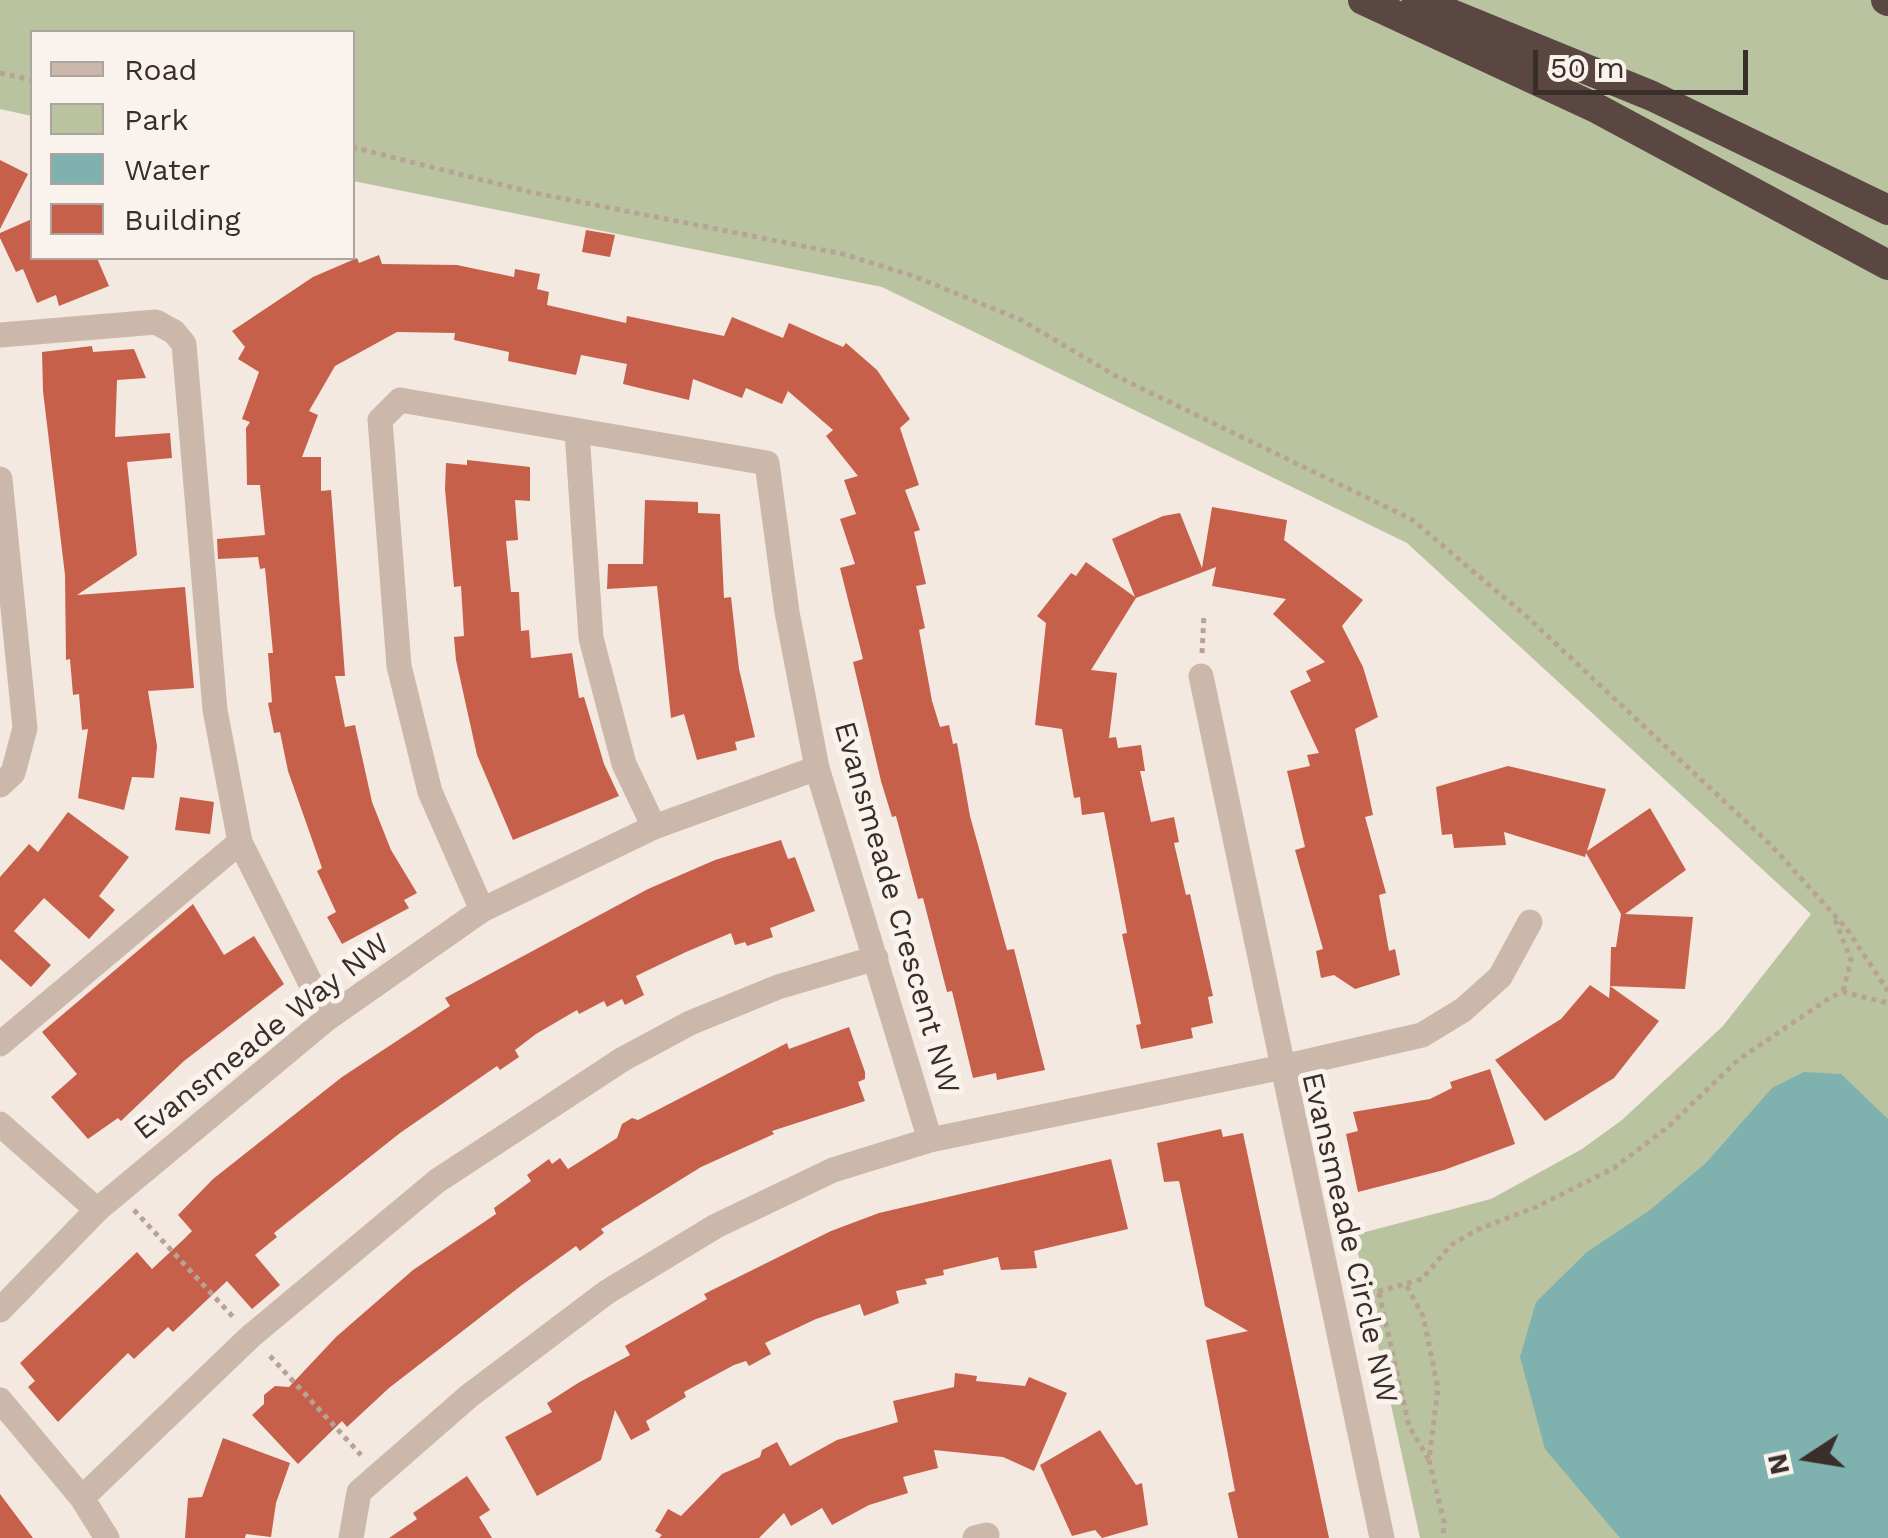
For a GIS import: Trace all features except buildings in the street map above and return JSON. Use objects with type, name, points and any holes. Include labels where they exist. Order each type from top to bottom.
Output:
[{"type":"highway","points":[[1364,0],[1598,109],[1888,265]]},
{"type":"highway","points":[[1417,0],[1652,96],[1888,210]]},
{"type":"street","points":[[0,335],[156,322],[174,332],[184,344],[215,710],[240,842],[328,1018]]},
{"type":"street","name":"Evansmeade Crescent NW","points":[[482,910],[430,792],[399,666],[380,420],[400,400],[767,463],[787,612],[818,768],[930,1140]]},
{"type":"street","points":[[577,432],[591,638],[624,764],[654,827]]},
{"type":"street","points":[[0,479],[25,728],[13,773],[0,785]]},
{"type":"street","points":[[1201,676],[1284,1068],[1422,1035],[1436,1027],[1464,1010],[1500,977],[1530,922]]},
{"type":"street","name":"Evansmeade Way NW","points":[[0,1310],[118,1192],[328,1018],[482,910],[654,827],[818,768]]},
{"type":"street","points":[[0,1044],[240,842]]},
{"type":"street","points":[[82,1498],[251,1336],[437,1181],[623,1059],[690,1024],[778,987],[876,958]]},
{"type":"street","name":"Evansmeade Circle NW","points":[[351,1538],[359,1492],[468,1396],[622,1282],[716,1226],[833,1170],[930,1140],[1284,1068],[1382,1538]]},
{"type":"street","points":[[0,1124],[97,1210]]},
{"type":"street","points":[[0,1400],[82,1498],[108,1538]]},
{"type":"path","points":[[0,74],[30,80]]},
{"type":"path","points":[[355,149],[530,192],[843,254],[916,277],[1021,320],[1116,376],[1411,520],[1525,615],[1771,846],[1832,912],[1888,990]]},
{"type":"path","points":[[1201,676],[1204,614]]},
{"type":"path","points":[[1358,1297],[1422,1279],[1451,1245],[1479,1228],[1550,1200],[1631,1158],[1739,1059],[1843,992],[1851,960],[1832,912]]},
{"type":"path","points":[[1878,976],[1888,982]]},
{"type":"path","points":[[1843,992],[1888,1003]]},
{"type":"path","points":[[118,1192],[378,1475]]},
{"type":"path","points":[[1407,1286],[1423,1316],[1438,1388],[1429,1460]]},
{"type":"path","points":[[1379,1293],[1409,1426],[1429,1460],[1444,1522],[1442,1538]]},
{"type":"green space","points":[[0,0],[1888,0],[1888,1538],[1420,1538],[1354,1235],[1491,1199],[1582,1149],[1622,1120],[1723,1026],[1811,914],[1407,543],[882,287],[355,181],[355,30],[30,30],[30,116],[0,109]]},
{"type":"water","points":[[1804,1072],[1841,1074],[1888,1119],[1888,1538],[1620,1538],[1545,1449],[1520,1357],[1536,1302],[1587,1252],[1650,1210],[1706,1163],[1772,1088]]}]
